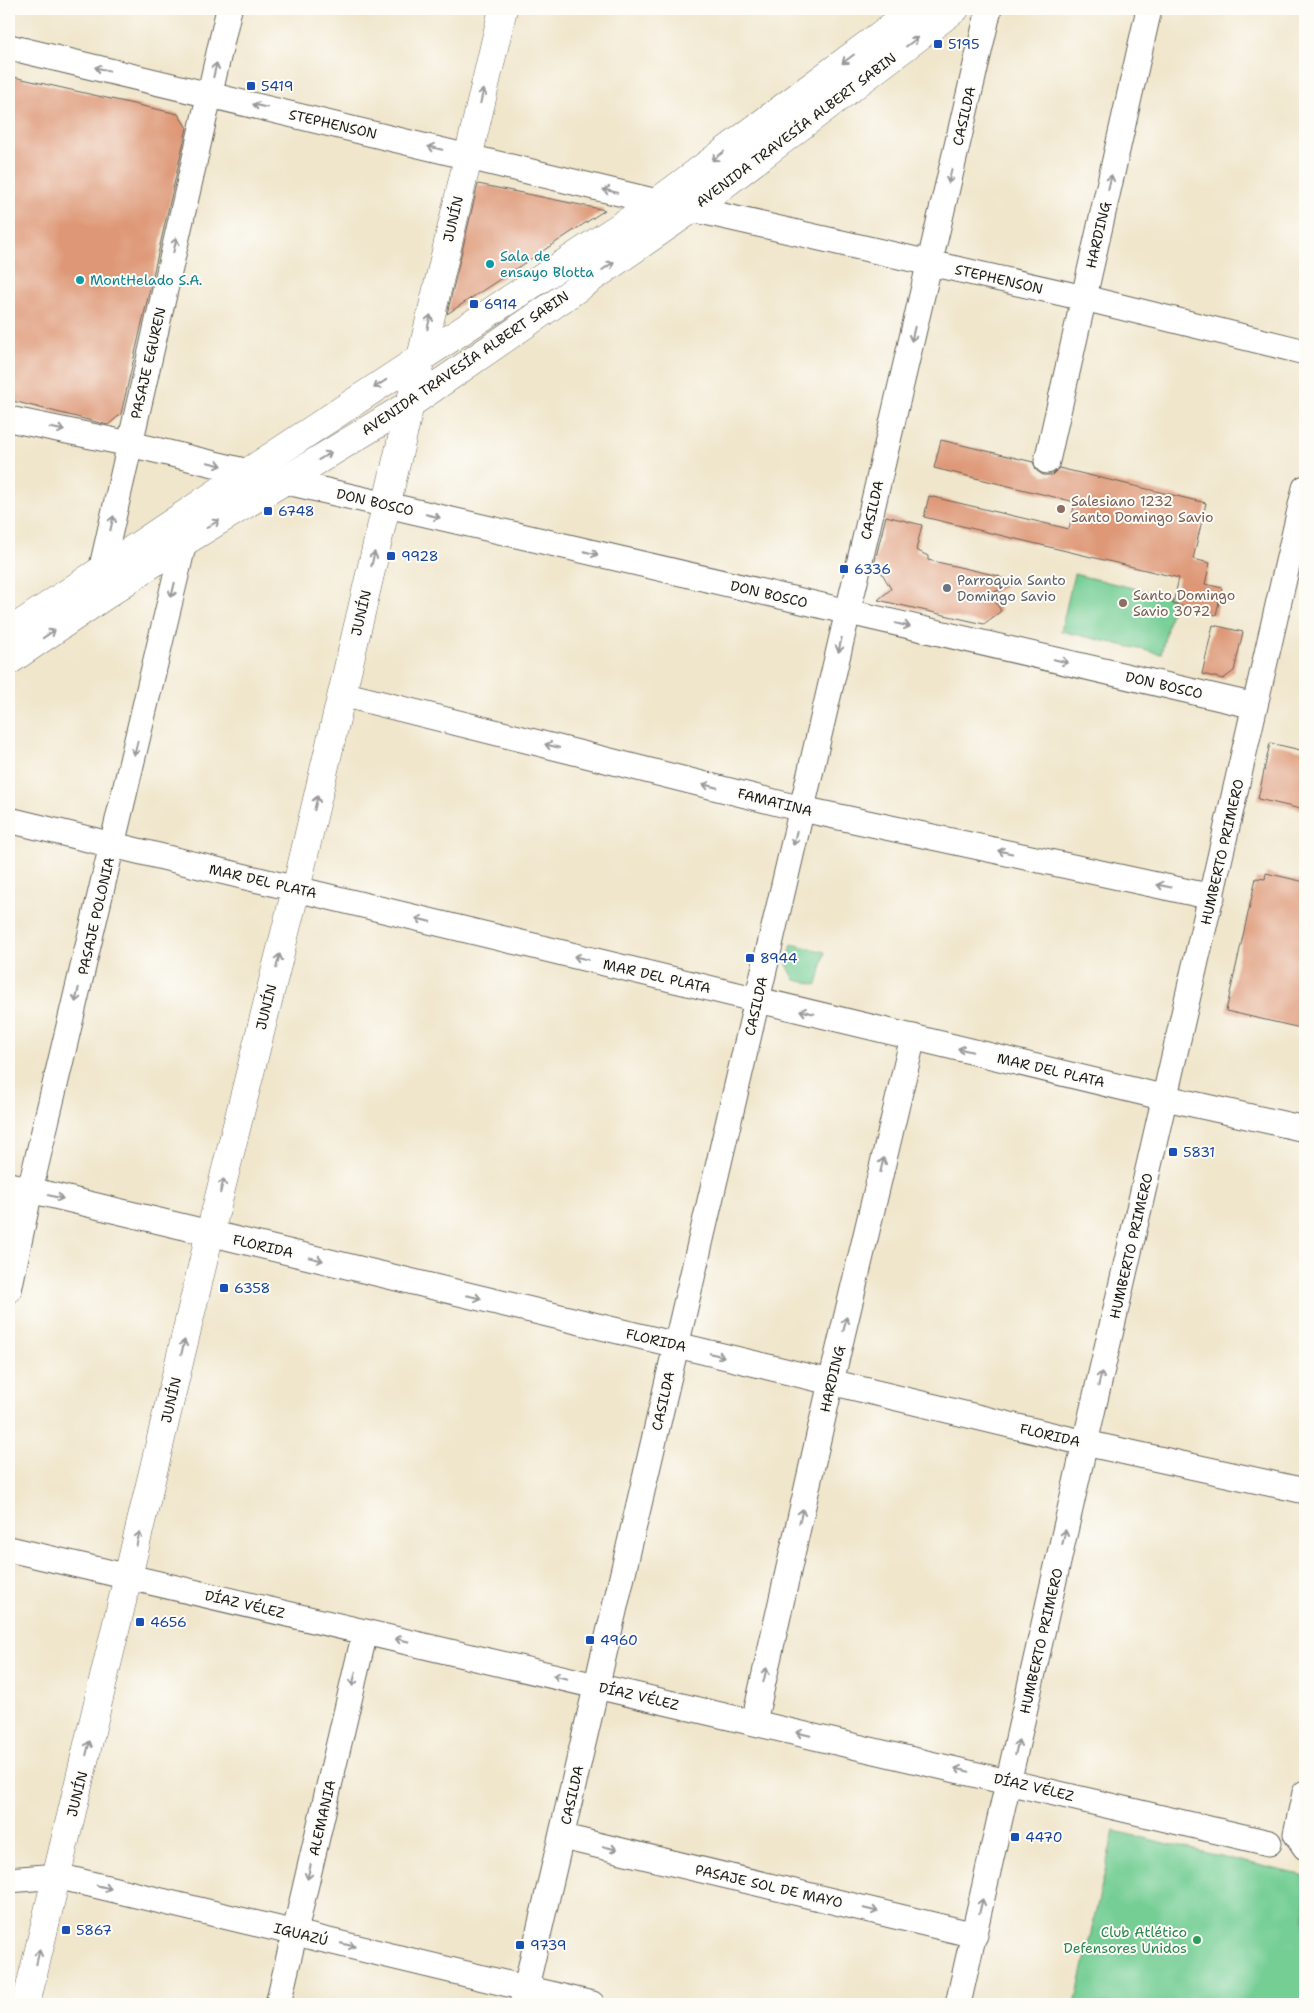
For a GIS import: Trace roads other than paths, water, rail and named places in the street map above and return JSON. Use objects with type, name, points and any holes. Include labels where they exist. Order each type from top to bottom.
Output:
[{"type":"main road","name":"JUNÍN","points":[[26,2004],[210,1234],[296,889],[503,9]]},
{"type":"main road","name":"AVENIDA TRAVESÍA ALBERT SABIN","points":[[9,632],[657,202],[915,9]]},
{"type":"main road","name":"AVENIDA TRAVESÍA ALBERT SABIN","points":[[9,661],[184,542],[410,404],[692,209],[955,9]]},
{"type":"street","name":"PASAJE EGUREN","points":[[101,571],[229,9]]},
{"type":"street","name":"CASILDA","points":[[524,1996],[563,1837],[675,1345],[989,9]]},
{"type":"street","name":"HARDING","points":[[1047,461],[1149,9]]},
{"type":"street","name":"STEPHENSON","points":[[9,47],[657,202]]},
{"type":"street","name":"STEPHENSON","points":[[692,209],[1084,298],[1305,352]]},
{"type":"street","points":[[9,419],[130,444],[248,472]]},
{"type":"street","name":"DON BOSCO","points":[[283,481],[1255,706]]},
{"type":"street","name":"HUMBERTO PRIMERO","points":[[958,2004],[1255,706],[1298,556],[1305,488]]},
{"type":"street","name":"PASAJE POLONIA","points":[[9,1290],[20,1188],[113,846],[184,542]]},
{"type":"street","name":"FAMATINA","points":[[342,694],[802,809],[1212,897]]},
{"type":"street","name":"MAR DEL PLATA","points":[[9,820],[1166,1098],[1305,1129]]},
{"type":"street","name":"HARDING","points":[[754,1722],[831,1382],[913,1037]]},
{"type":"street","name":"FLORIDA","points":[[20,1188],[1085,1443],[1305,1490]]},
{"type":"street","name":"DÍAZ VÉLEZ","points":[[9,1549],[1269,1842]]},
{"type":"street","name":"ALEMANIA","points":[[278,2004],[366,1632]]},
{"type":"street","points":[[1305,1793],[1296,1834],[1305,1847]]},
{"type":"street","name":"PASAJE SOL DE MAYO","points":[[563,1837],[974,1935]]},
{"type":"street","name":"IGUAZÚ","points":[[9,1880],[57,1876],[295,1933],[524,1996],[592,2004]]},
{"type":"place","name":"5195","points":[[938,44]]},
{"type":"place","name":"5419","points":[[251,86]]},
{"type":"place","name":"Sala de ensayo Blotta","points":[[490,264]]},
{"type":"place","name":"MontHelado S.A.","points":[[80,280]]},
{"type":"place","name":"6914","points":[[474,304]]},
{"type":"place","name":"Salesiano 1232 Santo Domingo Savio","points":[[1061,509]]},
{"type":"place","name":"6748","points":[[268,511]]},
{"type":"place","name":"9928","points":[[391,556]]},
{"type":"place","name":"6336","points":[[844,569]]},
{"type":"place","name":"Parroquia Santo Domingo Savio","points":[[947,588]]},
{"type":"place","name":"Santo Domingo Savio 3072","points":[[1123,603]]},
{"type":"place","name":"8944","points":[[750,958]]},
{"type":"place","name":"5831","points":[[1173,1152]]},
{"type":"place","name":"6358","points":[[224,1288]]},
{"type":"place","name":"4656","points":[[140,1622]]},
{"type":"place","name":"4960","points":[[590,1640]]},
{"type":"place","name":"4470","points":[[1015,1837]]},
{"type":"place","name":"5867","points":[[66,1930]]},
{"type":"place","name":"Club Atlético Defensores Unidos","points":[[1197,1940]]},
{"type":"place","name":"9739","points":[[520,1945]]}]
